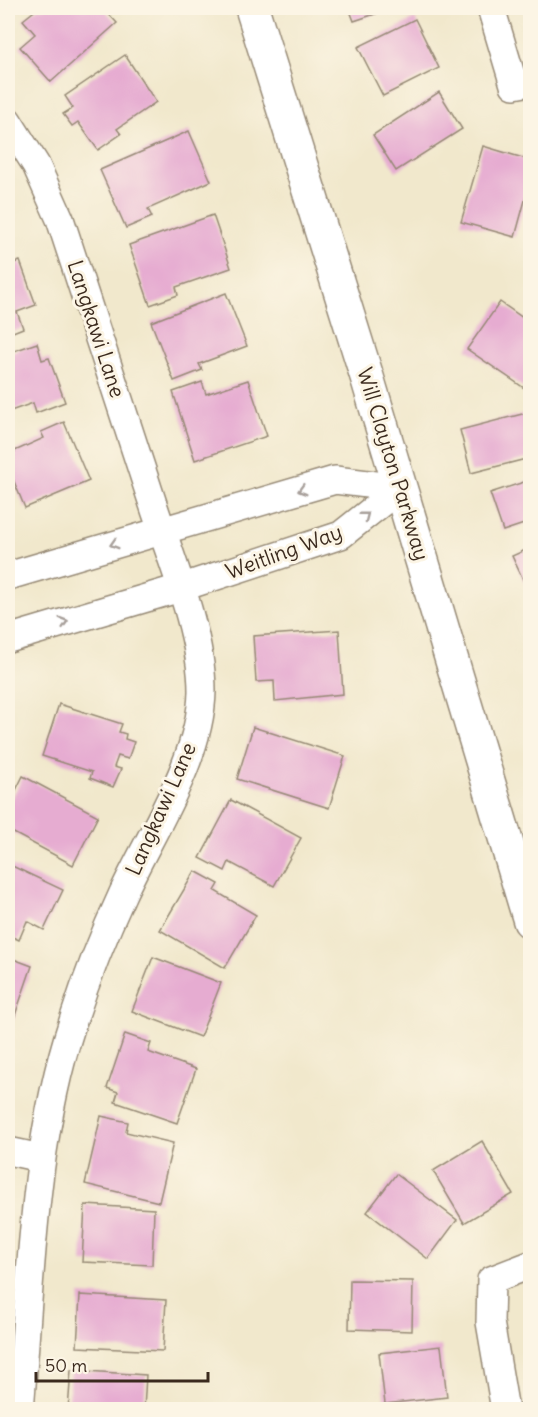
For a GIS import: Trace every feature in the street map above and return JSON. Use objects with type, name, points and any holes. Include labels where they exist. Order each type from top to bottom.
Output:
[{"type":"street","name":"Will Clayton Parkway","points":[[252,8],[528,907]]},
{"type":"street","points":[[491,8],[522,84]]},
{"type":"street","name":"Langkawi Lane","points":[[8,121],[36,165],[60,219],[180,588],[200,657],[202,692],[199,722],[188,760],[122,895],[98,950],[66,1045],[54,1090],[41,1158],[20,1410]]},
{"type":"street","points":[[8,576],[334,480],[400,488]]},
{"type":"street","name":"Weitling Way","points":[[8,639],[180,588],[341,535],[400,488]]},
{"type":"street","points":[[8,1151],[41,1158]]},
{"type":"street","points":[[505,1410],[490,1323],[491,1280],[531,1265]]},
{"type":"building","points":[[38,8],[103,8],[117,23],[51,82],[20,47],[35,34],[23,20]]},
{"type":"building","points":[[349,8],[393,8],[354,21]]},
{"type":"building","points":[[415,19],[439,68],[383,96],[358,47]]},
{"type":"building","points":[[125,55],[156,102],[117,129],[121,134],[98,150],[78,122],[72,126],[63,114],[73,108],[65,96]]},
{"type":"building","points":[[439,92],[462,129],[396,171],[373,135]]},
{"type":"building","points":[[189,131],[211,181],[148,209],[152,217],[126,228],[100,170]]},
{"type":"building","points":[[483,146],[530,160],[530,182],[515,237],[461,222]]},
{"type":"building","points":[[213,215],[231,268],[176,287],[178,295],[150,305],[129,245]]},
{"type":"building","points":[[20,261],[36,305],[17,312],[23,328],[8,334],[8,265]]},
{"type":"building","points":[[226,293],[247,346],[199,364],[202,370],[174,381],[151,322]]},
{"type":"building","points":[[500,302],[530,323],[530,392],[467,349]]},
{"type":"building","points":[[37,343],[42,360],[49,358],[65,402],[36,413],[33,403],[8,412],[8,353]]},
{"type":"building","points":[[248,380],[267,436],[195,460],[173,392],[202,382],[206,394]]},
{"type":"building","points":[[530,412],[530,458],[471,473],[460,430]]},
{"type":"building","points":[[64,422],[89,481],[25,508],[8,467],[8,454],[44,438],[41,432]]},
{"type":"building","points":[[530,480],[530,522],[503,531],[490,493]]},
{"type":"building","points":[[530,548],[530,591],[529,592],[512,556]]},
{"type":"building","points":[[339,630],[343,694],[275,701],[274,681],[256,682],[253,636]]},
{"type":"building","points":[[59,704],[122,724],[119,732],[126,734],[125,739],[134,742],[128,759],[118,756],[114,767],[121,769],[113,787],[90,778],[92,772],[42,756]]},
{"type":"building","points":[[253,727],[345,756],[329,808],[237,779]]},
{"type":"building","points":[[23,776],[98,816],[73,865],[8,830],[8,806]]},
{"type":"building","points":[[231,800],[301,838],[274,886],[229,862],[225,871],[200,858]]},
{"type":"building","points":[[8,864],[63,890],[44,930],[27,921],[19,940],[8,935]]},
{"type":"building","points":[[195,871],[219,884],[215,891],[256,915],[225,968],[160,930]]},
{"type":"building","points":[[8,957],[32,966],[11,1027],[8,1026]]},
{"type":"building","points":[[153,957],[221,983],[200,1037],[132,1011]]},
{"type":"building","points":[[125,1034],[151,1043],[148,1052],[196,1069],[177,1123],[115,1102],[118,1092],[107,1088]]},
{"type":"building","points":[[101,1116],[128,1122],[126,1132],[173,1143],[159,1202],[85,1184]]},
{"type":"building","points":[[482,1141],[513,1194],[464,1223],[433,1171]]},
{"type":"building","points":[[396,1174],[457,1220],[428,1259],[367,1212]]},
{"type":"building","points":[[85,1205],[154,1209],[152,1265],[82,1262]]},
{"type":"building","points":[[350,1280],[413,1281],[412,1331],[349,1329]]},
{"type":"building","points":[[80,1295],[166,1300],[163,1351],[77,1347]]},
{"type":"building","points":[[441,1346],[447,1397],[385,1404],[379,1353]]},
{"type":"building","points":[[71,1370],[146,1375],[144,1410],[68,1410]]}]
